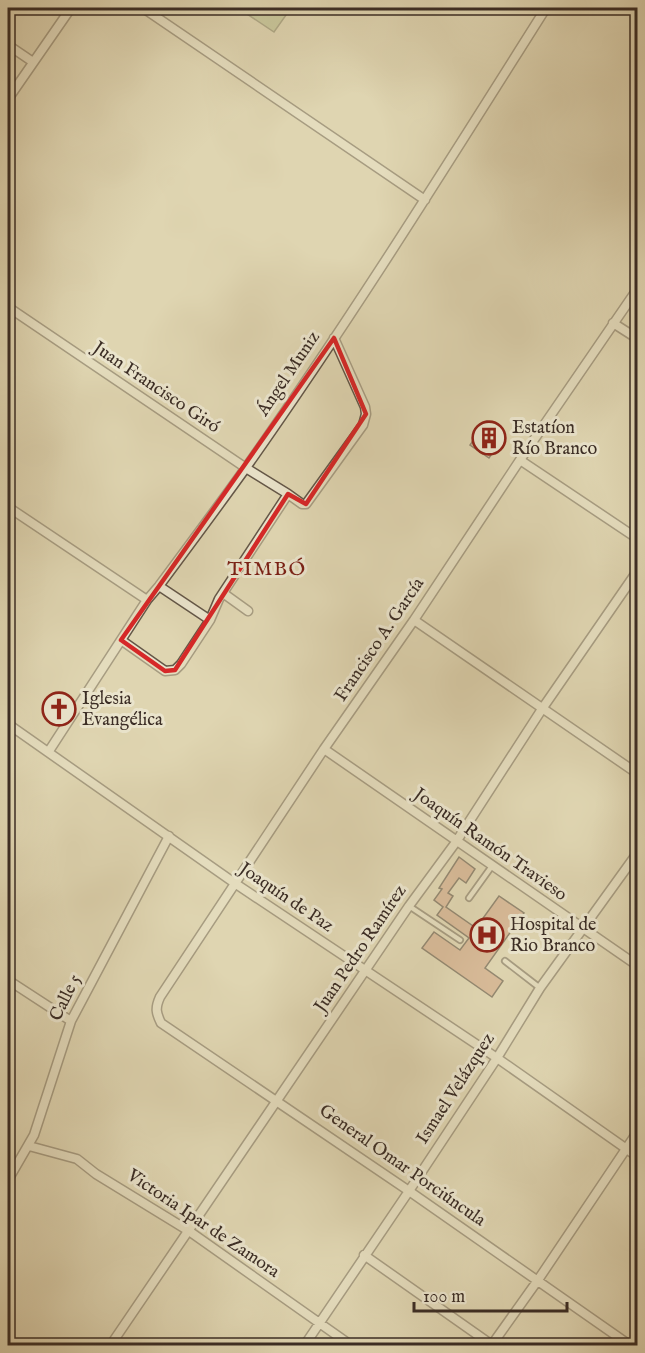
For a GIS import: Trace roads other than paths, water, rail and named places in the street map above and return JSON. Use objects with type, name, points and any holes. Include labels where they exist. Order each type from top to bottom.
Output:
[{"type":"street","points":[[8,99],[70,8]]},
{"type":"street","points":[[143,8],[425,200]]},
{"type":"street","name":"Ángel Muniz","points":[[49,751],[147,600],[246,468],[334,338],[425,200],[546,8]]},
{"type":"street","points":[[8,45],[33,62]]},
{"type":"street","name":"Francisco A. García","points":[[156,1013],[156,1004],[160,997],[324,749],[638,288]]},
{"type":"street","name":"Juan Francisco Giró","points":[[8,307],[288,494]]},
{"type":"street","points":[[613,323],[638,339]]},
{"type":"street","points":[[121,640],[165,670],[175,670],[210,620],[223,593],[288,494],[302,504],[306,504],[363,425],[366,407],[334,338]]},
{"type":"street","points":[[520,460],[638,539]]},
{"type":"street","points":[[8,507],[147,600]]},
{"type":"street","name":"Juan Pedro Ramírez","points":[[110,1346],[409,906],[456,842],[542,709],[638,570]]},
{"type":"street","points":[[159,586],[210,620]]},
{"type":"street","points":[[223,593],[248,611]]},
{"type":"street","points":[[414,620],[638,774]]},
{"type":"street","name":"Joaquín de Paz","points":[[8,724],[236,884],[497,1058],[638,1157]]},
{"type":"street","name":"Joaquín Ramón Travieso","points":[[324,749],[638,966]]},
{"type":"street","name":"Calle 5","points":[[8,1180],[29,1146],[70,1021],[168,836]]},
{"type":"street","name":"Ismael Velázquez","points":[[304,1346],[497,1058],[540,988],[638,852]]},
{"type":"street","points":[[8,980],[70,1021]]},
{"type":"street","name":"General Omar Porciúncula","points":[[156,1013],[161,1023],[409,1191],[631,1346]]},
{"type":"street","points":[[364,1256],[492,1345],[638,1131]]},
{"type":"street","name":"Victoria Ipar de Zamora","points":[[29,1146],[76,1159],[96,1174],[189,1231],[352,1346]]},
{"type":"lane","points":[[469,898],[492,866]]},
{"type":"lane","points":[[409,906],[459,940]]},
{"type":"lane","points":[[505,961],[540,988]]},
{"type":"place","name":"Estatíon Río Branco","points":[[489,438]]},
{"type":"place","name":"Iglesia Evangélica","points":[[59,709]]},
{"type":"place","name":"Hospital de Rio Branco","points":[[487,935]]},
{"type":"district","name":"TIMBÓ","points":[[267,569]]}]
